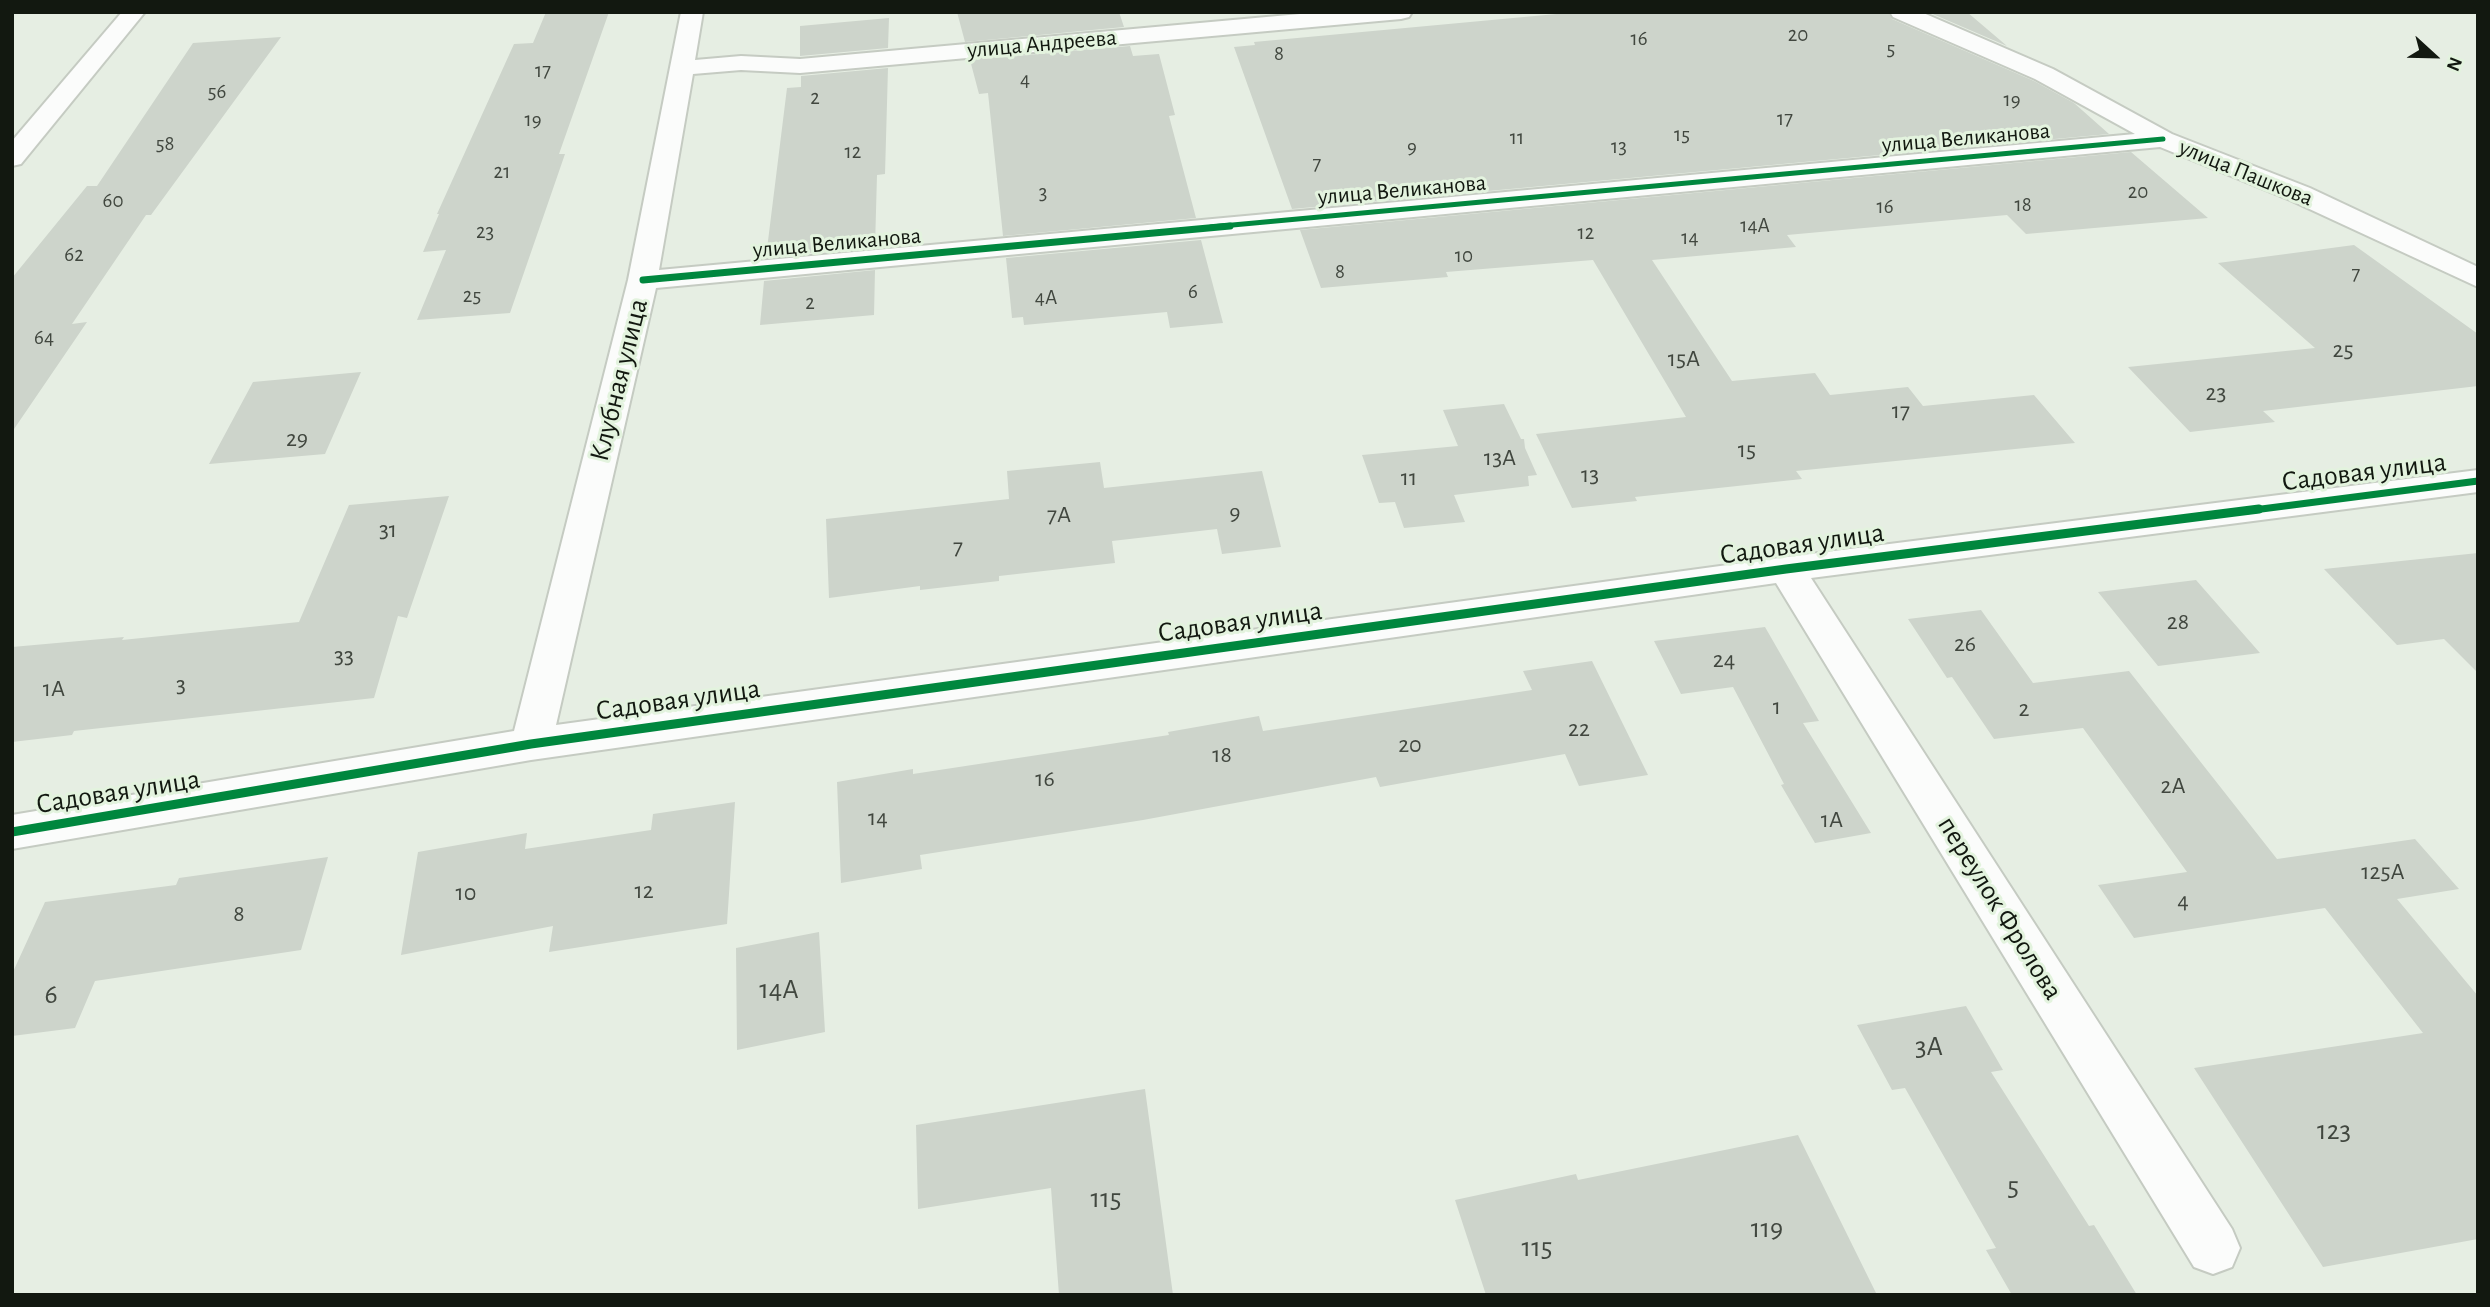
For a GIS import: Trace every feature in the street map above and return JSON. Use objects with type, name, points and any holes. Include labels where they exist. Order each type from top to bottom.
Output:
[{"type":"street","points":[[12,158],[134,12]]},
{"type":"street","name":"Клубная улица","points":[[531,744],[643,280],[692,12]]},
{"type":"street","name":"улица Андреева","points":[[682,68],[741,63],[800,66],[1401,12]]},
{"type":"street","name":"улица Пашкова","points":[[1901,12],[2044,74],[2163,139],[2300,194],[2478,278]]},
{"type":"street","name":"улица Великанова","points":[[643,280],[2163,139]]},
{"type":"street","name":"Садовая улица","points":[[12,832],[531,744],[1786,569],[2478,481]]},
{"type":"street","name":"переулок Фролова","points":[[1786,569],[2213,1248]]},
{"type":"building","points":[[546,12],[609,12],[559,154],[565,154],[510,313],[417,320],[446,250],[423,252],[437,214],[514,44],[533,43]]},
{"type":"building","points":[[957,12],[1119,12],[1124,27],[965,42]]},
{"type":"building","points":[[1578,12],[1888,12],[1892,19],[2034,81],[2074,103],[2109,134],[1292,209],[1234,47],[1255,45],[1254,42]]},
{"type":"building","points":[[1928,12],[1967,12],[2007,46]]},
{"type":"building","points":[[889,18],[888,48],[800,56],[800,26]]},
{"type":"building","points":[[281,37],[151,215],[146,215],[72,324],[87,322],[12,432],[12,278],[87,186],[97,186],[193,43]]},
{"type":"building","points":[[1130,46],[1133,56],[1159,54],[1175,115],[1169,116],[1196,218],[1003,236],[988,93],[979,94],[970,60]]},
{"type":"building","points":[[888,68],[885,174],[877,175],[875,247],[766,257],[787,88],[801,87],[801,76]]},
{"type":"building","points":[[2131,152],[2208,218],[2026,234],[2007,215],[1787,235],[1796,247],[1652,260],[1732,381],[1815,373],[1830,395],[1908,387],[1923,406],[2034,395],[2075,443],[1796,471],[1802,479],[1635,497],[1637,501],[1572,508],[1536,434],[1686,417],[1593,260],[1446,272],[1448,277],[1321,288],[1300,230]]},
{"type":"building","points":[[1201,240],[1223,323],[1170,328],[1167,312],[1024,325],[1023,317],[1012,318],[1006,258]]},
{"type":"building","points":[[2354,245],[2478,334],[2478,386],[2263,411],[2275,422],[2190,432],[2128,367],[2315,348],[2218,263]]},
{"type":"building","points":[[875,270],[874,315],[760,325],[764,281]]},
{"type":"building","points":[[361,372],[325,454],[209,464],[253,382]]},
{"type":"building","points":[[1504,404],[1521,439],[1524,439],[1525,448],[1537,475],[1528,476],[1529,486],[1454,495],[1465,522],[1404,528],[1395,502],[1379,503],[1362,455],[1458,446],[1443,410]]},
{"type":"building","points":[[1100,462],[1104,488],[1262,471],[1281,547],[1222,554],[1217,529],[1112,541],[1115,563],[999,576],[999,581],[920,590],[920,586],[829,598],[826,519],[1009,499],[1007,471]]},
{"type":"building","points":[[449,496],[407,618],[398,616],[374,698],[74,731],[72,735],[12,742],[12,647],[124,637],[122,640],[299,622],[349,505]]},
{"type":"building","points":[[2478,553],[2478,673],[2444,639],[2397,645],[2324,569]]},
{"type":"building","points":[[2196,580],[2260,653],[2158,666],[2098,592]]},
{"type":"building","points":[[1981,610],[2033,683],[2129,671],[2277,859],[2415,839],[2459,889],[2397,899],[2478,996],[2478,1239],[2323,1267],[2194,1068],[2423,1033],[2325,908],[2134,938],[2098,885],[2187,872],[2083,728],[1994,739],[1952,677],[1947,678],[1908,619]]},
{"type":"building","points":[[1765,627],[1819,721],[1803,723],[1871,833],[1815,843],[1781,785],[1784,784],[1733,687],[1681,694],[1654,641]]},
{"type":"building","points":[[1592,661],[1648,775],[1579,786],[1565,754],[1380,787],[1376,777],[1143,820],[920,855],[922,869],[841,883],[837,782],[913,769],[913,774],[1169,735],[1168,732],[1259,716],[1263,731],[1532,690],[1523,671]]},
{"type":"building","points":[[735,802],[727,924],[549,952],[553,926],[401,955],[418,852],[527,833],[525,849],[651,830],[653,814]]},
{"type":"building","points":[[328,857],[301,950],[95,981],[75,1028],[12,1036],[12,974],[45,902],[176,885],[179,878]]},
{"type":"building","points":[[819,932],[825,1032],[737,1050],[736,948]]},
{"type":"building","points":[[1966,1006],[2003,1070],[1991,1072],[2089,1226],[2094,1225],[2137,1295],[2012,1295],[1986,1250],[1996,1248],[1905,1088],[1892,1090],[1857,1025]]},
{"type":"building","points":[[1145,1089],[1173,1295],[1059,1295],[1051,1188],[918,1209],[916,1125]]},
{"type":"building","points":[[1798,1135],[1877,1295],[1486,1295],[1455,1200],[1576,1174],[1578,1180]]},
{"type":"cycle path","points":[[643,280],[2163,139]]},
{"type":"cycle path","points":[[12,832],[531,744],[1786,569],[2478,481]]}]
